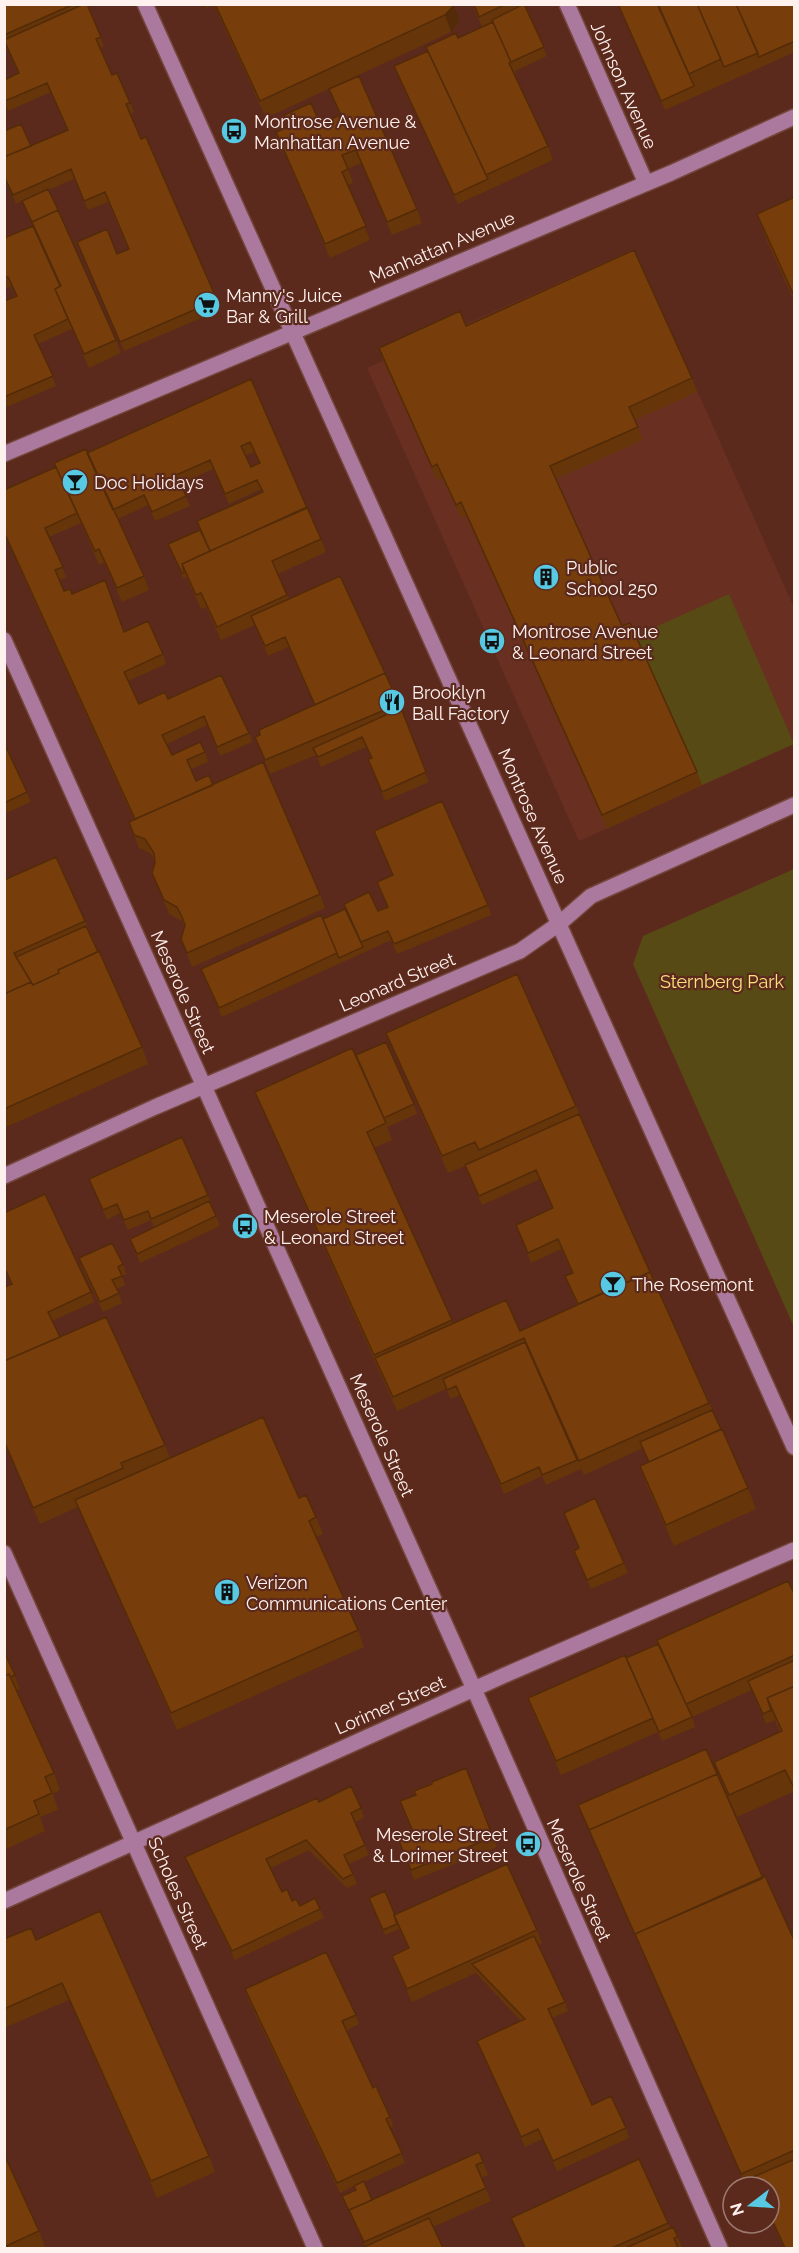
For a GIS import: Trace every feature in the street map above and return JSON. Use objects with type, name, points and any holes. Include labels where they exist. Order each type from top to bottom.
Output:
[{"type":"street","name":"Montrose Avenue","points":[[145,4],[795,1447]]},
{"type":"street","name":"Johnson Avenue","points":[[567,4],[645,181]]},
{"type":"street","name":"Manhattan Avenue","points":[[4,454],[645,181],[671,172],[795,117]]},
{"type":"street","name":"Meserole Street","points":[[4,640],[474,1689],[720,2248]]},
{"type":"street","name":"Leonard Street","points":[[4,1176],[520,951],[560,923],[591,896],[795,805]]},
{"type":"street","name":"Lorimer Street","points":[[4,1901],[474,1689],[795,1550]]},
{"type":"street","name":"Scholes Street","points":[[4,1553],[315,2248]]},
{"type":"shaded area","points":[[634,249],[794,608],[794,744],[579,841],[367,368]]},
{"type":"green space","points":[[729,594],[794,744],[702,785],[635,636]]},
{"type":"green space","name":"Sternberg Park","points":[[794,869],[794,1327],[633,964],[643,936]]},
{"type":"building","points":[[4,4],[74,4],[4,35]]},
{"type":"building","points":[[87,4],[101,37],[96,39],[112,75],[117,73],[130,103],[126,104],[141,139],[146,137],[217,300],[120,342],[77,242],[107,229],[117,254],[129,249],[105,192],[84,201],[71,169],[13,195],[4,176],[4,157],[68,130],[47,83],[5,101],[4,80],[19,73],[4,40]]},
{"type":"building","points":[[215,4],[454,5],[445,15],[260,101]]},
{"type":"building","points":[[474,4],[506,4],[479,17]]},
{"type":"building","points":[[524,4],[544,47],[511,62],[492,20]]},
{"type":"building","points":[[618,4],[657,4],[694,86],[661,101]]},
{"type":"building","points":[[658,4],[697,4],[721,59],[689,74]]},
{"type":"building","points":[[697,4],[736,4],[758,53],[724,67]]},
{"type":"building","points":[[736,4],[795,4],[795,41],[759,57]]},
{"type":"building","points":[[493,22],[511,62],[509,63],[548,146],[486,175],[426,47],[456,33],[458,38]]},
{"type":"building","points":[[428,51],[488,179],[454,195],[394,66]]},
{"type":"building","points":[[359,76],[417,209],[387,222],[356,150],[342,155],[348,169],[342,172],[366,226],[325,244],[276,132],[288,127],[284,115],[311,103],[320,123],[341,115],[329,89]]},
{"type":"building","points":[[21,124],[31,146],[4,157],[4,131]]},
{"type":"building","points":[[48,189],[60,214],[58,210],[32,222],[22,201]]},
{"type":"building","points":[[795,197],[795,298],[757,214]]},
{"type":"building","points":[[58,210],[116,340],[84,354],[55,289],[61,286],[32,222]]},
{"type":"building","points":[[33,226],[60,286],[55,289],[68,319],[34,335],[53,376],[4,397],[4,301],[17,296],[8,277],[4,278],[4,238]]},
{"type":"building","name":"Public School 250","points":[[634,250],[692,378],[629,407],[638,427],[550,466],[622,626],[630,623],[697,772],[602,815],[461,502],[456,505],[437,464],[432,467],[379,348],[460,311],[466,326]]},
{"type":"building","points":[[251,379],[307,508],[210,551],[197,521],[263,492],[257,480],[225,494],[210,460],[176,475],[186,496],[152,512],[144,495],[113,510],[87,453]],"holes":[[[250,442],[260,463],[251,467],[241,446]]]},
{"type":"building","points":[[86,449],[144,576],[117,588],[99,549],[95,551],[54,463]]},
{"type":"building","points":[[56,467],[77,513],[45,528],[63,567],[55,570],[64,591],[70,589],[72,594],[105,580],[124,632],[148,621],[163,654],[124,672],[139,704],[165,692],[168,699],[221,675],[249,733],[217,747],[204,716],[162,735],[172,755],[200,742],[205,752],[187,760],[196,781],[209,775],[213,785],[135,819],[4,532],[4,490]]},
{"type":"building","points":[[307,507],[321,539],[272,561],[287,595],[217,627],[201,593],[196,595],[182,564]]},
{"type":"building","points":[[200,530],[210,551],[182,564],[184,572],[182,573],[168,544]]},
{"type":"building","points":[[340,576],[385,673],[315,705],[285,637],[265,646],[251,616]]},
{"type":"building","points":[[385,673],[399,704],[265,760],[255,737],[260,735],[259,730]]},
{"type":"building","points":[[401,708],[426,772],[382,792],[368,759],[372,758],[362,737],[318,757],[313,748]]},
{"type":"building","points":[[4,743],[27,792],[4,803]]},
{"type":"building","points":[[263,762],[320,894],[187,953],[181,939],[185,925],[182,917],[177,907],[164,900],[152,873],[155,863],[154,853],[145,839],[134,835],[129,822]]},
{"type":"building","points":[[442,801],[488,905],[394,944],[388,931],[361,942],[344,904],[369,892],[378,911],[388,907],[377,882],[393,875],[374,831]]},
{"type":"building","points":[[56,857],[85,921],[14,953],[31,982],[4,994],[4,880]]},
{"type":"building","points":[[345,909],[363,947],[339,958],[323,919]]},
{"type":"building","points":[[321,915],[337,953],[219,1008],[201,969]]},
{"type":"building","points":[[86,926],[98,952],[58,970],[59,973],[33,985],[16,957]]},
{"type":"building","points":[[99,951],[142,1047],[4,1109],[4,994],[31,982],[33,985],[59,973],[58,970]]},
{"type":"building","points":[[517,974],[576,1106],[479,1150],[475,1142],[442,1156],[386,1033]]},
{"type":"building","points":[[386,1042],[414,1104],[384,1118],[356,1055]]},
{"type":"building","points":[[352,1048],[386,1123],[367,1132],[452,1320],[374,1355],[255,1092]]},
{"type":"building","points":[[579,1114],[650,1272],[578,1304],[565,1276],[573,1273],[558,1239],[528,1253],[516,1225],[553,1208],[536,1170],[479,1196],[465,1165]]},
{"type":"building","points":[[182,1137],[208,1195],[151,1219],[148,1211],[124,1220],[117,1204],[103,1210],[89,1179]]},
{"type":"building","points":[[45,1194],[91,1292],[48,1312],[60,1337],[4,1361],[4,1287],[12,1284],[4,1267],[4,1213]]},
{"type":"building","points":[[209,1201],[216,1216],[137,1254],[130,1239]]},
{"type":"building","points":[[112,1243],[123,1264],[118,1267],[122,1276],[112,1280],[119,1293],[100,1302],[79,1258]]},
{"type":"building","points":[[650,1272],[709,1403],[579,1461],[524,1338],[393,1397],[375,1358],[506,1300],[520,1331]]},
{"type":"building","points":[[106,1317],[165,1445],[121,1463],[123,1468],[33,1508],[4,1441],[4,1361]]},
{"type":"building","points":[[525,1342],[577,1460],[542,1475],[539,1467],[501,1484],[456,1386],[447,1390],[443,1379]]},
{"type":"building","points":[[712,1410],[721,1429],[649,1462],[640,1442]]},
{"type":"building","name":"Verizon Communications Center","points":[[263,1417],[299,1498],[306,1495],[316,1517],[309,1521],[358,1630],[171,1713],[75,1500]]},
{"type":"building","points":[[722,1429],[748,1488],[666,1525],[640,1466]]},
{"type":"building","points":[[595,1498],[624,1563],[587,1580],[574,1551],[579,1548],[564,1513]]},
{"type":"building","points":[[788,1581],[795,1595],[795,1655],[686,1704],[657,1640]]},
{"type":"building","points":[[658,1644],[692,1717],[659,1732],[626,1658]]},
{"type":"building","points":[[4,1652],[15,1675],[10,1677],[9,1674],[4,1676]]},
{"type":"building","points":[[625,1655],[653,1718],[556,1761],[528,1698]]},
{"type":"building","points":[[795,1660],[795,1686],[767,1698],[771,1710],[763,1714],[748,1681]]},
{"type":"building","points":[[9,1674],[54,1773],[45,1777],[52,1793],[34,1801],[39,1814],[4,1830],[4,1676]]},
{"type":"building","points":[[795,1686],[795,1790],[785,1770],[729,1795],[714,1762],[782,1731],[767,1698]]},
{"type":"building","points":[[706,1749],[717,1774],[589,1830],[578,1805]]},
{"type":"building","points":[[466,1768],[493,1837],[411,1870],[399,1841],[414,1834],[400,1801],[416,1795],[414,1791],[432,1782]]},
{"type":"building","points":[[717,1774],[763,1878],[635,1934],[636,1937],[589,1830]]},
{"type":"building","points":[[351,1786],[361,1808],[351,1813],[365,1845],[344,1855],[353,1874],[343,1879],[306,1840],[266,1859],[282,1892],[287,1889],[292,1901],[296,1899],[300,1906],[315,1898],[320,1909],[232,1951],[185,1857],[317,1798],[319,1802]]},
{"type":"building","points":[[507,1864],[537,1930],[407,1989],[392,1956],[409,1948],[394,1915]]},
{"type":"building","points":[[765,1876],[795,1942],[795,2150],[741,2174],[635,1934]]},
{"type":"building","points":[[385,1891],[397,1924],[383,1930],[369,1898]]},
{"type":"building","points":[[100,1911],[209,2156],[151,2181],[62,1983],[4,2009],[4,1939],[31,1928],[36,1940]]},
{"type":"building","points":[[534,1936],[565,2002],[548,2009],[592,2105],[611,2096],[626,2128],[553,2161],[538,2129],[521,2137],[477,2041],[525,2019],[472,1964]]},
{"type":"building","points":[[326,1952],[356,2015],[342,2021],[373,2088],[376,2086],[390,2117],[386,2119],[402,2153],[337,2183],[245,1989]]},
{"type":"building","points":[[479,2152],[483,2162],[476,2165],[486,2188],[364,2242],[349,2210]]},
{"type":"building","points":[[4,2154],[39,2231],[4,2247]]},
{"type":"building","points":[[639,2159],[668,2223],[612,2248],[525,2248],[511,2218]]},
{"type":"building","points":[[795,2159],[795,2248],[785,2248],[779,2235],[781,2235],[781,2175],[758,2175]]},
{"type":"building","points":[[364,2181],[372,2200],[349,2210],[353,2219],[342,2196],[356,2190],[354,2186]]},
{"type":"building","points":[[429,2218],[443,2248],[367,2248],[366,2246]]},
{"type":"building","points":[[673,2227],[678,2237],[674,2238],[678,2248],[626,2248]]},
{"type":"place","name":"Montrose Avenue & Manhattan Avenue","points":[[234,131]]},
{"type":"place","name":"Manny's Juice Bar & Grill","points":[[207,305]]},
{"type":"place","name":"Doc Holidays","points":[[75,482]]},
{"type":"place","name":"Public School 250","points":[[546,577]]},
{"type":"place","name":"Montrose Avenue & Leonard Street","points":[[492,641]]},
{"type":"place","name":"Brooklyn Ball Factory","points":[[392,702]]},
{"type":"place","name":"Meserole Street & Leonard Street","points":[[245,1226]]},
{"type":"place","name":"The Rosemont","points":[[613,1284]]},
{"type":"place","name":"Verizon Communications Center","points":[[227,1592]]},
{"type":"place","name":"Meserole Street & Lorimer Street","points":[[528,1844]]}]
